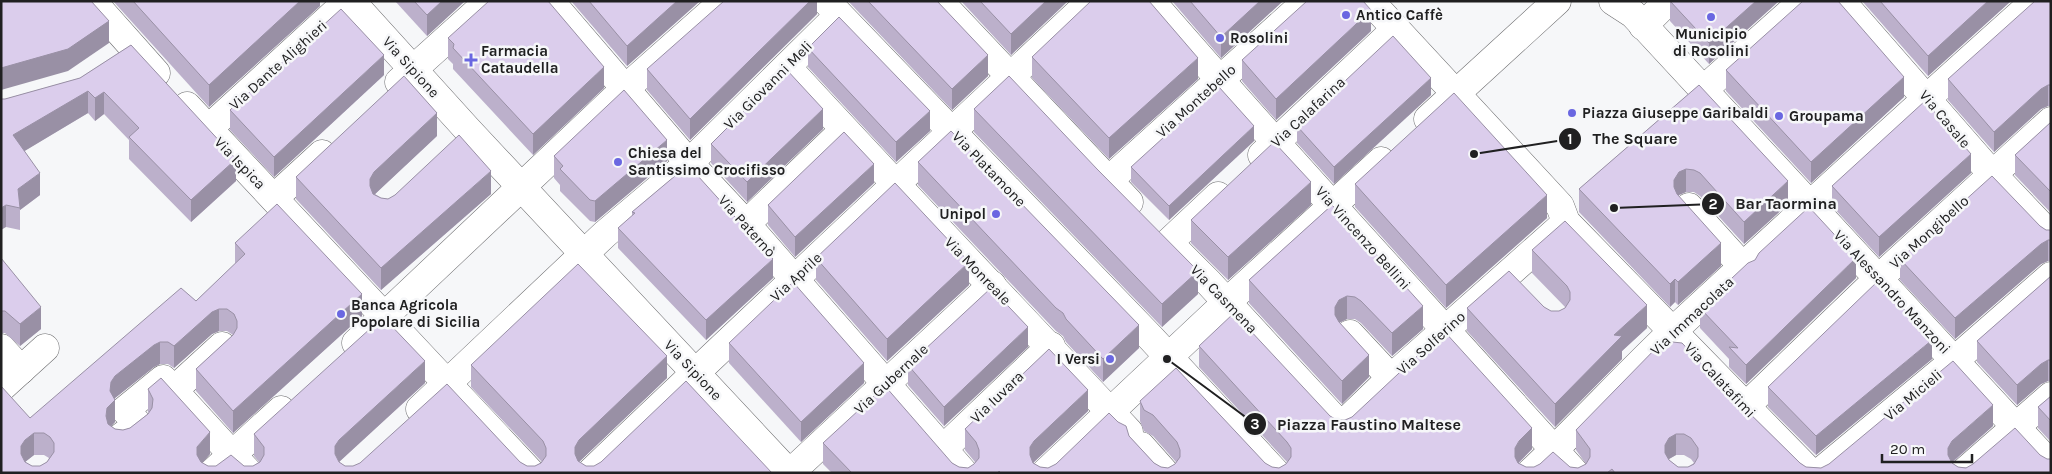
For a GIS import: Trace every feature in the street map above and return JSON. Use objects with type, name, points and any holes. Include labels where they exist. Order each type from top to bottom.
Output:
[{"type":"street","name":"Via Ispica","points":[[92,1],[124,52],[208,129],[274,198],[376,315],[448,391]]},
{"type":"street","name":"Via Sipione","points":[[349,1],[516,182],[790,473]]},
{"type":"street","name":"Via Dante Alighieri","points":[[208,129],[349,1]]},
{"type":"street","points":[[384,96],[489,1]]},
{"type":"street","name":"Via Paternò","points":[[550,1],[689,163],[794,278],[964,473]]},
{"type":"street","points":[[338,359],[376,315],[516,182],[544,167],[626,88],[724,1]]},
{"type":"street","name":"Via Casmena","points":[[939,1],[1108,181],[1227,302],[1341,426]]},
{"type":"street","name":"Via Vincenzo Bellini","points":[[1151,1],[1275,143],[1334,205],[1575,473]]},
{"type":"street","name":"Via Montebello","points":[[1108,181],[1307,1]]},
{"type":"street","name":"Via Calatafimi","points":[[1370,1],[1389,36],[1563,214],[1744,406],[1811,473]]},
{"type":"street","points":[[1045,473],[1110,412],[1160,347],[1227,302],[1557,1]]},
{"type":"street","name":"Via Alessandro Manzoni","points":[[1613,1],[1633,14],[1656,13],[1703,92],[1810,203],[2051,465]]},
{"type":"street","points":[[1677,106],[1703,92],[1803,1]]},
{"type":"street","name":"Via Casale","points":[[1841,1],[1927,97],[1992,174],[2051,236]]},
{"type":"street","name":"Via Immacolata","points":[[1530,473],[1674,330],[1744,268],[1810,203],[2035,1]]},
{"type":"street","name":"Via Aprile","points":[[590,473],[694,372],[1010,78],[1080,5]]},
{"type":"street","name":"Via Giovanni Meli","points":[[448,391],[591,260],[605,234],[689,163],[787,67],[833,8]]},
{"type":"street","name":"Via Platamone","points":[[833,8],[1160,347],[1276,473]]},
{"type":"street","name":"Via Calafarina","points":[[1169,242],[1389,36]]},
{"type":"street","name":"Via Monreale","points":[[787,67],[895,186],[1051,346],[1164,473]]},
{"type":"street","name":"Via Mongibello","points":[[1744,406],[1878,279],[2051,121]]},
{"type":"street","points":[[446,149],[467,129]]},
{"type":"street","points":[[746,224],[844,130]]},
{"type":"street","points":[[274,198],[340,137]]},
{"type":"street","name":"Via Solferino","points":[[1341,426],[1391,378],[1510,272],[1563,214],[1582,187]]},
{"type":"street","points":[[1689,207],[1744,268]]},
{"type":"street","points":[[1510,272],[1529,292]]},
{"type":"street","name":"Via Micieli","points":[[1819,473],[1955,360],[2051,276]]},
{"type":"street","name":"Via Gubernale","points":[[790,473],[992,285]]},
{"type":"street","points":[[1350,334],[1391,378]]},
{"type":"street","points":[[174,390],[222,346]]},
{"type":"street","name":"Via Iuvara","points":[[943,448],[1051,346]]},
{"type":"street","points":[[1,348],[11,379],[45,348]]},
{"type":"street","points":[[121,437],[138,424],[125,410],[163,379],[240,464]]},
{"type":"street","points":[[212,473],[240,464],[303,391]]},
{"type":"street","points":[[401,427],[448,391],[531,473]]},
{"type":"street","points":[[1963,473],[2051,396]]},
{"type":"building","points":[[1,1],[91,1],[109,21],[68,49],[1,68]]},
{"type":"building","points":[[133,1],[300,1],[209,85]]},
{"type":"building","points":[[414,1],[442,1],[427,15]]},
{"type":"building","points":[[489,1],[548,1],[604,67],[533,134],[453,48],[454,44],[448,38]]},
{"type":"building","points":[[589,1],[677,1],[627,46]]},
{"type":"building","points":[[724,1],[810,1],[690,119],[647,69]]},
{"type":"building","points":[[868,1],[937,1],[988,55],[952,89]]},
{"type":"building","points":[[980,1],[1046,1],[1011,34]]},
{"type":"building","points":[[1091,1],[1149,1],[1198,58],[1109,138],[1032,57]]},
{"type":"building","points":[[1190,1],[1260,1],[1221,37]]},
{"type":"building","points":[[1307,1],[1363,1],[1371,10],[1276,99],[1242,60]]},
{"type":"building","points":[[1670,1],[1756,1],[1709,43]]},
{"type":"building","points":[[1803,1],[1838,1],[1904,77],[1811,162],[1726,70]]},
{"type":"building","points":[[1880,1],[1988,1],[1928,56]]},
{"type":"building","points":[[2035,1],[2051,1],[2051,85],[2041,89],[1994,132],[1948,79]]},
{"type":"building","points":[[341,9],[384,55],[274,157],[230,110]]},
{"type":"building","points":[[839,17],[930,111],[896,142],[808,48]]},
{"type":"building","points":[[1393,36],[1431,78],[1334,167],[1297,126]]},
{"type":"building","points":[[131,45],[236,159],[191,200],[129,137],[139,128],[104,92],[95,98],[88,91],[13,135],[40,173],[18,189],[20,208],[6,205],[1,208],[1,99],[80,78]]},
{"type":"building","points":[[786,69],[823,109],[747,182],[711,144]]},
{"type":"building","points":[[404,76],[437,113],[374,172],[370,179],[373,194],[388,199],[395,195],[459,135],[491,171],[381,268],[296,177]]},
{"type":"building","points":[[1009,76],[1097,169],[1198,271],[1162,304],[974,109]]},
{"type":"building","points":[[1699,85],[1788,181],[1744,222],[1700,173],[1686,169],[1679,172],[1674,180],[1677,194],[1721,243],[1678,282],[1675,279],[1670,284],[1579,189]]},
{"type":"building","points":[[1219,87],[1254,126],[1169,206],[1131,167]]},
{"type":"building","name":"Chiesa del Santissimo Crocifisso","points":[[624,90],[667,140],[595,201],[590,200],[560,169],[563,166],[554,156]]},
{"type":"building","points":[[1454,93],[1547,195],[1446,285],[1355,184]]},
{"type":"building","points":[[1925,101],[1971,154],[1879,237],[1832,186]]},
{"type":"building","points":[[2051,122],[2051,192],[2015,155]]},
{"type":"building","points":[[951,131],[1139,325],[1103,359],[1066,319],[1063,313],[1056,308],[918,162]]},
{"type":"building","points":[[844,132],[874,164],[795,237],[768,205]]},
{"type":"building","points":[[1274,142],[1311,182],[1228,257],[1191,220]]},
{"type":"building","points":[[688,165],[773,259],[706,320],[618,228],[635,213],[632,212]]},
{"type":"building","points":[[1992,176],[2040,226],[2046,230],[2051,230],[2051,240],[2041,244],[1955,318],[1900,259]]},
{"type":"building","points":[[895,183],[969,262],[887,339],[816,258]]},
{"type":"building","points":[[277,204],[362,294],[233,411],[196,369],[233,335],[237,328],[234,314],[227,309],[219,309],[212,312],[174,346],[168,342],[160,342],[154,345],[115,376],[111,382],[110,391],[115,400],[107,408],[106,416],[108,424],[115,429],[123,430],[130,428],[148,414],[152,408],[153,399],[148,389],[161,378],[210,432],[197,447],[197,455],[201,462],[208,466],[216,466],[231,455],[244,466],[253,466],[260,462],[264,455],[264,447],[254,434],[383,317],[425,361],[339,440],[335,446],[335,454],[339,462],[345,466],[353,466],[360,463],[447,384],[520,462],[527,466],[535,466],[541,463],[546,456],[546,448],[543,441],[471,365],[578,264],[667,356],[579,440],[575,447],[578,461],[586,466],[594,466],[601,462],[686,381],[772,473],[1,473],[1,386],[30,418],[181,288],[196,301],[245,254],[235,243]],"holes":[[[34,433],[44,433],[54,443],[54,452],[47,462],[40,466],[32,466],[25,462],[21,454],[21,446]]]},
{"type":"building","points":[[1332,205],[1423,306],[1392,333],[1355,297],[1347,296],[1339,300],[1335,307],[1335,315],[1369,355],[1342,381],[1249,280]]},
{"type":"building","points":[[1809,207],[1856,258],[1746,365],[1729,347],[1738,348],[1700,308],[1748,263],[1755,260],[1759,253]]},
{"type":"building","points":[[1565,221],[1647,305],[1614,335],[1622,336],[1555,404],[1467,308],[1509,271],[1544,307],[1551,311],[1559,311],[1565,308],[1570,300],[1570,292],[1567,286],[1532,250]]},
{"type":"building","points":[[1,258],[41,307],[20,324],[5,311],[1,311]]},
{"type":"building","points":[[2051,276],[2051,360],[2041,364],[2017,385],[1977,341]]},
{"type":"building","points":[[1878,281],[1932,340],[1816,436],[1768,387]]},
{"type":"building","points":[[793,282],[864,363],[801,422],[729,343]]},
{"type":"building","points":[[991,288],[1028,327],[944,407],[908,365]]},
{"type":"building","points":[[1234,313],[1330,416],[1337,420],[1345,420],[1352,417],[1444,331],[1532,428],[1515,448],[1515,457],[1518,463],[1526,467],[1534,467],[1540,464],[1553,452],[1570,467],[1578,468],[1586,464],[1590,457],[1590,449],[1576,430],[1663,341],[1682,343],[1734,398],[1806,467],[1821,468],[1829,464],[1953,361],[1993,405],[1952,441],[1948,448],[1948,455],[1952,463],[1958,467],[1966,468],[2015,428],[2040,455],[2051,459],[2051,473],[1615,473],[1612,469],[1607,473],[1001,473],[999,471],[998,473],[852,473],[823,443],[885,386],[952,463],[959,467],[968,468],[979,458],[979,450],[976,442],[965,429],[1049,349],[1088,390],[1030,447],[1033,463],[1040,467],[1048,468],[1056,464],[1109,413],[1118,422],[1126,426],[1129,436],[1154,463],[1168,468],[1175,464],[1180,457],[1177,442],[1153,415],[1144,410],[1140,401],[1176,368],[1265,463],[1279,468],[1286,464],[1291,457],[1291,448],[1287,442],[1199,346]],"holes":[[[1676,434],[1684,434],[1691,438],[1698,448],[1698,457],[1694,464],[1688,467],[1678,467],[1669,460],[1665,453],[1665,445],[1669,438]]]},
{"type":"building","points":[[2051,396],[2051,421],[2038,407]]},
{"type":"place","name":"Antico Caffè","points":[[1346,15]]},
{"type":"place","name":"Municipio di Rosolini","points":[[1711,17]]},
{"type":"place","name":"Rosolini","points":[[1220,38]]},
{"type":"place","name":"Farmacia Cataudella","points":[[471,60]]},
{"type":"place","name":"Piazza Giuseppe Garibaldi","points":[[1572,113]]},
{"type":"place","name":"Groupama","points":[[1779,116]]},
{"type":"place","name":"The Square","points":[[1474,154]]},
{"type":"place","name":"Chiesa del Santissimo Crocifisso","points":[[618,162]]},
{"type":"place","name":"Bar Taormina","points":[[1614,208]]},
{"type":"place","name":"Unipol","points":[[996,214]]},
{"type":"place","name":"Banca Agricola Popolare di Sicilia","points":[[341,314]]},
{"type":"place","name":"I Versi","points":[[1110,359]]},
{"type":"place","name":"Piazza Faustino Maltese","points":[[1167,359]]}]
